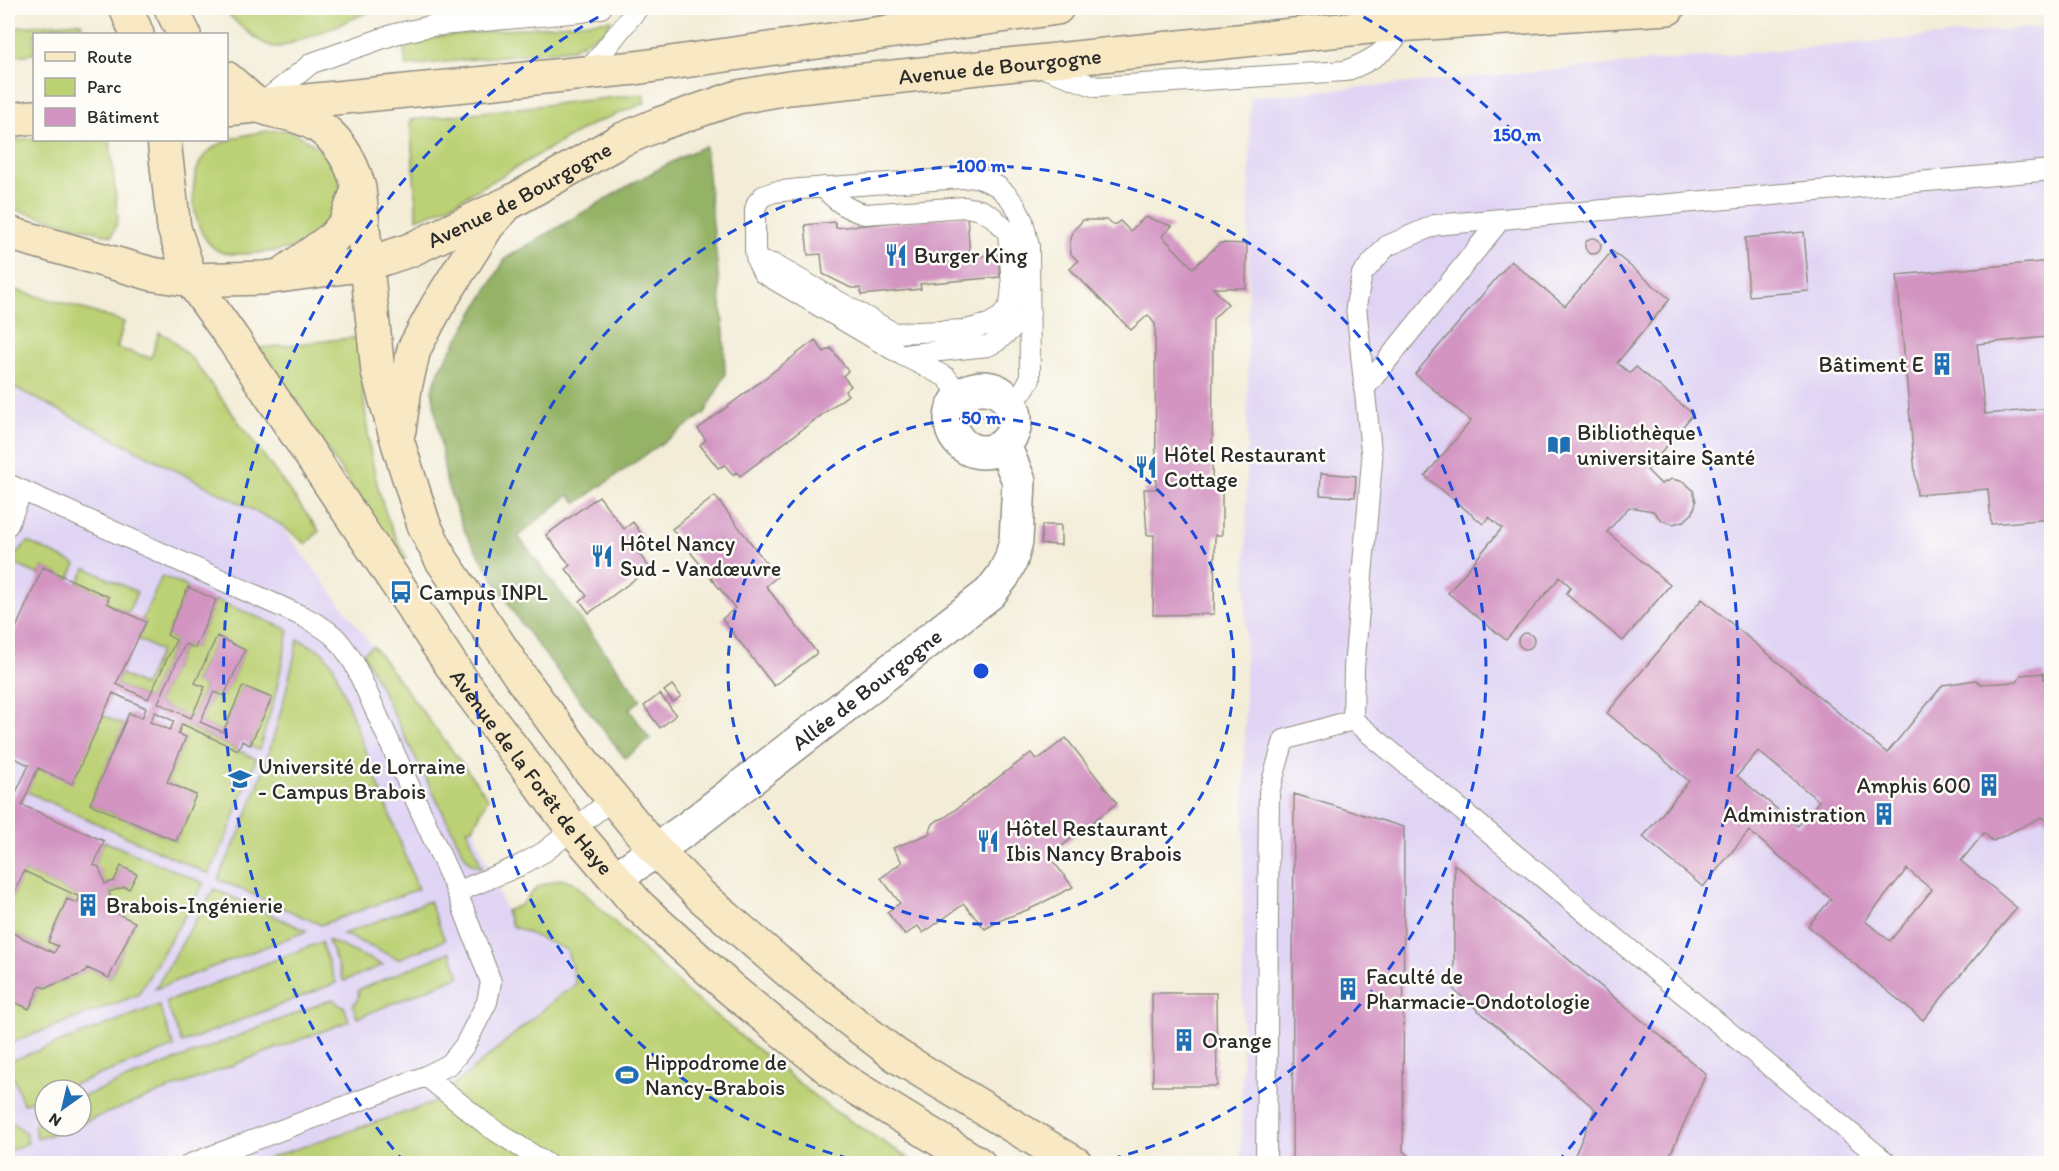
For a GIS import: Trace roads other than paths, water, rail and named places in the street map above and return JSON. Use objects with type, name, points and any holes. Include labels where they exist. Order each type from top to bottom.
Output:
[{"type":"main road","points":[[114,33],[121,8]]},
{"type":"main road","points":[[126,8],[137,33]]},
{"type":"main road","points":[[171,8],[184,33]]},
{"type":"main road","name":"Avenue de Bourgogne","points":[[228,109],[635,68],[1057,8]]},
{"type":"main road","name":"Avenue de Bourgogne","points":[[8,233],[152,274],[190,280],[264,278],[367,264],[410,250],[511,202],[621,140],[659,124],[738,97],[789,88],[1031,63],[1413,13],[1668,8]]},
{"type":"main road","points":[[228,80],[259,106]]},
{"type":"main road","name":"Avenue de Bourgogne","points":[[259,106],[301,117],[321,127],[346,153],[359,188],[367,264]]},
{"type":"main road","points":[[8,120],[33,117]]},
{"type":"main road","points":[[164,141],[174,228],[190,280]]},
{"type":"main road","points":[[282,275],[333,238],[345,224],[359,188]]},
{"type":"main road","name":"Avenue de la Forêt de Haye","points":[[398,443],[405,388],[414,349],[437,306],[488,225],[511,202]]},
{"type":"main road","name":"Avenue de la Forêt de Haye","points":[[367,264],[378,372],[424,525],[441,559],[522,680],[586,766],[655,849],[701,896],[800,981],[897,1056],[1076,1164]]},
{"type":"main road","name":"Avenue de la Forêt de Haye","points":[[190,280],[233,339],[453,668],[573,829],[646,912],[724,982],[843,1080],[979,1164]]},
{"type":"street","points":[[987,387],[1000,391],[1011,401],[1016,417],[1013,433],[1004,445],[993,451],[981,452],[969,449],[959,441],[952,430],[951,418],[954,406],[960,396],[972,389],[987,387]]},
{"type":"street","name":"Allée de Bourgogne","points":[[616,878],[696,821],[990,593],[1003,576],[1011,560],[1016,541],[1019,481],[1004,445]]},
{"type":"lane","points":[[586,73],[638,8]]},
{"type":"lane","points":[[259,106],[312,63],[395,34],[431,27],[592,10],[638,8]]},
{"type":"lane","points":[[1353,720],[1354,668],[1372,461],[1356,306],[1362,274],[1387,246],[1435,225],[2052,170]]},
{"type":"lane","points":[[960,396],[946,377],[902,355],[762,273],[757,261],[755,210],[757,203],[764,196],[774,192],[977,177],[997,186],[1016,205],[1023,221],[1029,246],[1030,379],[1023,391],[1011,401]]},
{"type":"lane","points":[[757,261],[773,264],[894,333],[966,330],[989,324],[1001,317],[1010,305],[1012,286],[1008,232],[993,217],[981,210],[964,207],[864,214],[840,204],[822,188]]},
{"type":"lane","points":[[1364,389],[1501,219]]},
{"type":"lane","points":[[902,355],[988,346],[1002,338],[1030,314]]},
{"type":"lane","points":[[8,525],[15,488],[304,617],[339,639],[354,663],[457,892],[491,982],[487,1002],[465,1045],[450,1064],[426,1076],[190,1164]]},
{"type":"lane","points":[[1266,1164],[1269,792],[1284,740],[1353,720]]},
{"type":"lane","points":[[1353,720],[1888,1164]]},
{"type":"lane","points":[[457,892],[519,866],[543,852],[614,798]]},
{"type":"lane","points":[[426,1076],[488,1126],[547,1164]]},
{"type":"place","name":"Burger King","points":[[896,255]]},
{"type":"place","name":"Bâtiment E","points":[[1942,364]]},
{"type":"place","name":"Bibliothèque universitaire Santé","points":[[1559,445]]},
{"type":"place","name":"Hôtel Restaurant Cottage","points":[[1146,467]]},
{"type":"place","name":"Hôtel Nancy Sud - Vandœuvre","points":[[602,556]]},
{"type":"place","name":"Campus INPL","points":[[401,592]]},
{"type":"place","name":"Université de Lorraine - Campus Brabois","points":[[240,779]]},
{"type":"place","name":"Amphis 600","points":[[1989,785]]},
{"type":"place","name":"Administration","points":[[1884,814]]},
{"type":"place","name":"Hôtel Restaurant Ibis Nancy Brabois","points":[[988,841]]},
{"type":"place","name":"Brabois-Ingénierie","points":[[88,905]]},
{"type":"place","name":"Faculté de Pharmacie-Ondotologie","points":[[1348,989]]},
{"type":"place","name":"Orange","points":[[1184,1040]]},
{"type":"place","name":"Hippodrome de Nancy-Brabois","points":[[627,1075]]}]
